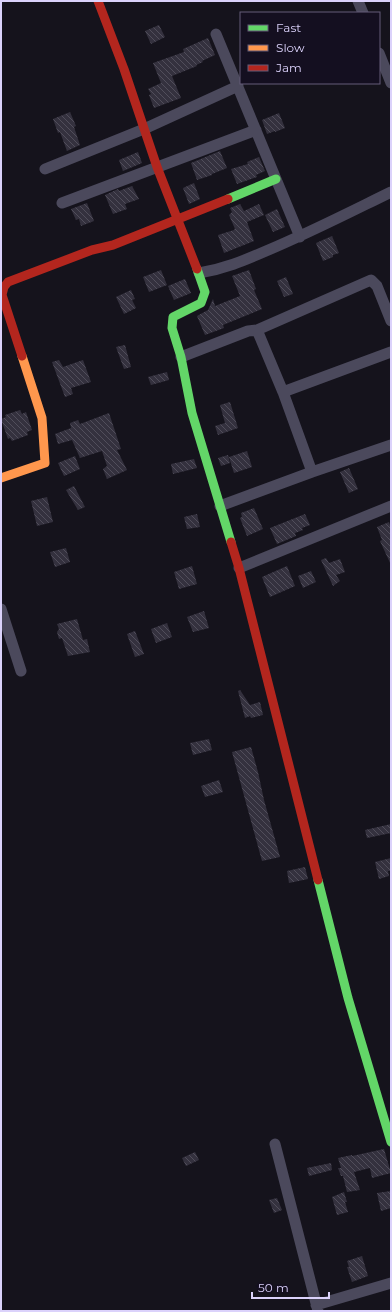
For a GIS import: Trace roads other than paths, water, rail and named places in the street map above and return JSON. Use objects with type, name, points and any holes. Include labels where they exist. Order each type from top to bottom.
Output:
[{"type":"street","points":[[98,1],[124,69],[157,167],[205,292],[202,303],[173,317],[172,328],[181,358],[192,413],[239,568],[348,998],[389,1127],[391,1142]]},
{"type":"street","points":[[358,1],[363,12]]},
{"type":"street","points":[[216,34],[300,237]]},
{"type":"street","points":[[380,56],[391,83]]},
{"type":"street","points":[[45,169],[144,129],[238,86]]},
{"type":"street","points":[[62,203],[256,130]]},
{"type":"street","points":[[1,478],[45,463],[42,418],[2,295],[4,287],[8,282],[92,250],[113,245],[276,179]]},
{"type":"street","points":[[199,274],[217,271],[231,266],[300,237],[391,192]]},
{"type":"street","points":[[181,358],[248,331],[257,330],[372,280],[377,286],[391,321]]},
{"type":"street","points":[[257,330],[283,392],[312,472]]},
{"type":"street","points":[[283,392],[391,352]]},
{"type":"street","points":[[220,506],[391,444]]},
{"type":"street","points":[[239,568],[391,506]]},
{"type":"street","points":[[1,609],[3,623],[21,671]]},
{"type":"street","points":[[275,1144],[317,1308],[391,1283]]}]
